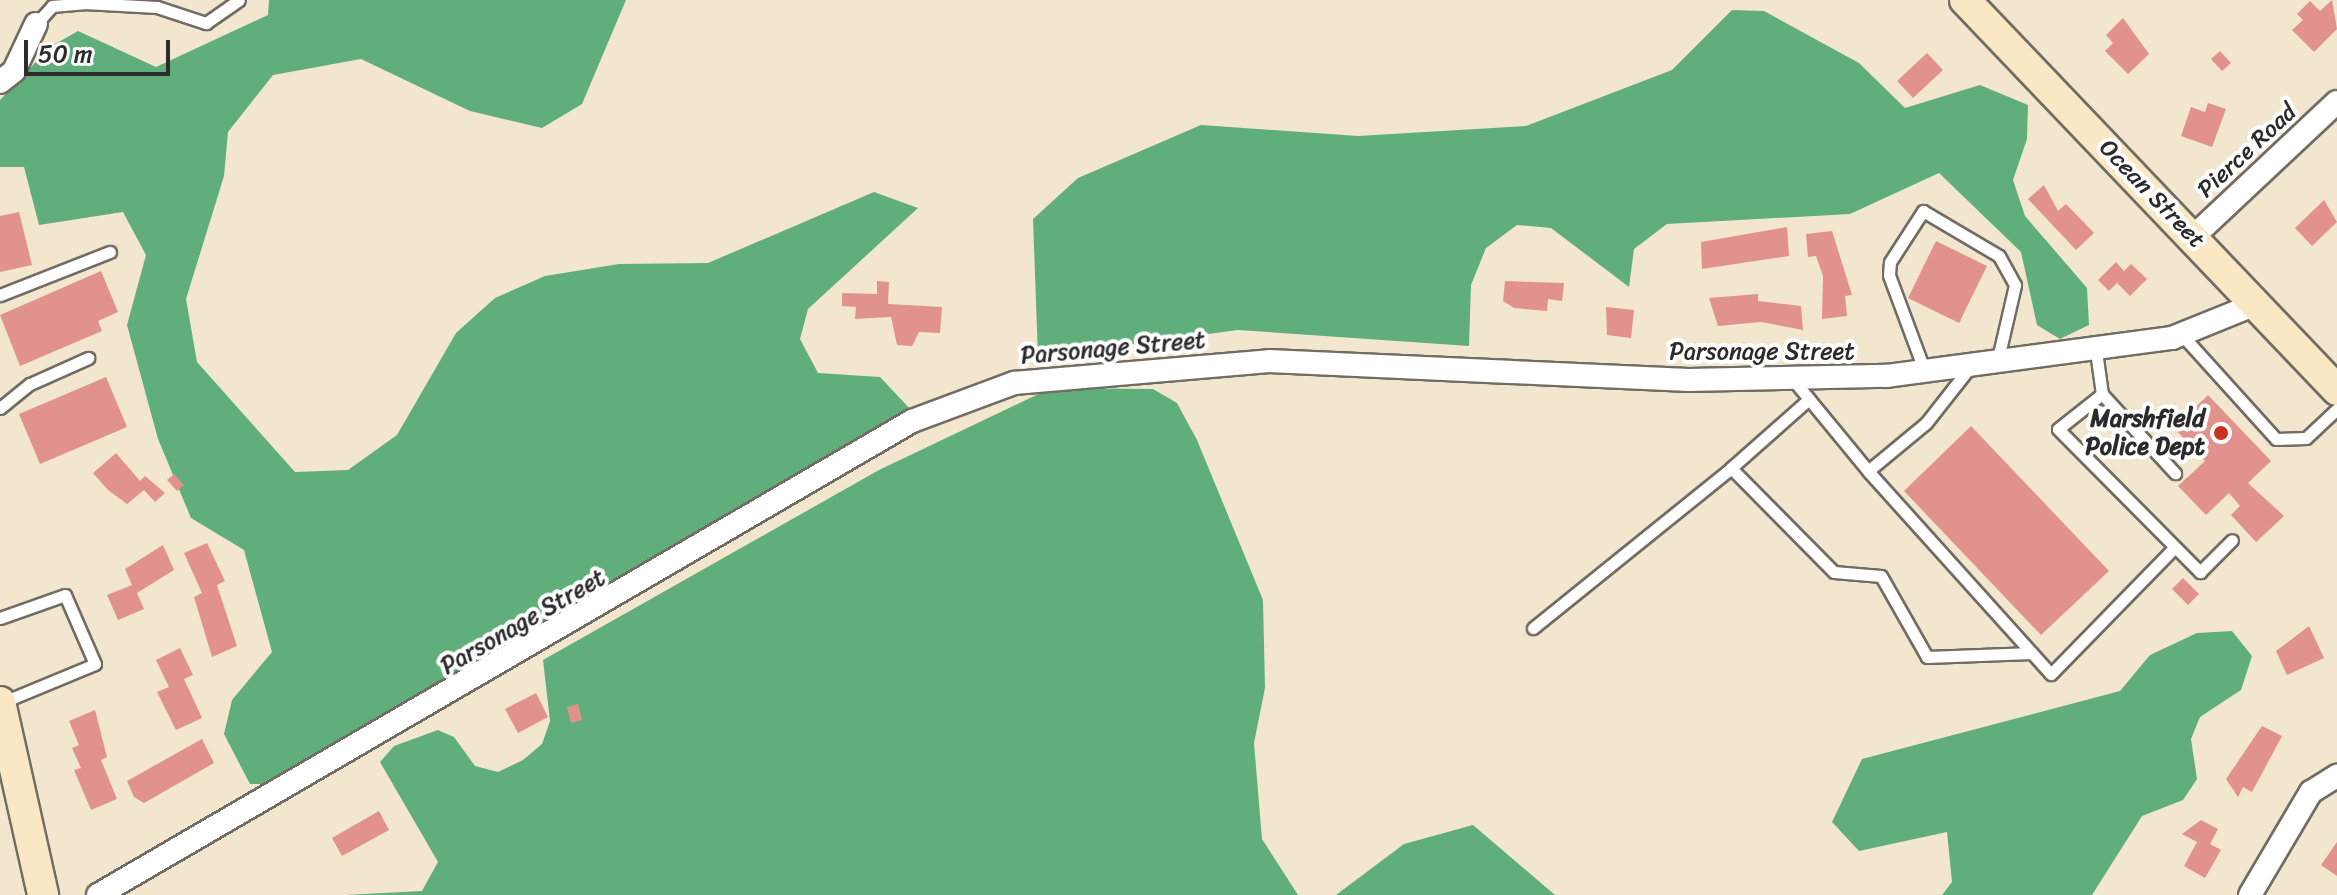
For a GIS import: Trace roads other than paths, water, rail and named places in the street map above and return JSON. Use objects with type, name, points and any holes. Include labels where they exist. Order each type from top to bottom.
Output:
[{"type":"main road","name":"Ocean Street","points":[[1965,0],[2337,390]]},
{"type":"main road","points":[[0,703],[43,895]]},
{"type":"street","points":[[0,82],[14,71],[36,24]]},
{"type":"street","name":"Pierce Road","points":[[2193,237],[2337,102]]},
{"type":"street","name":"Parsonage Street","points":[[98,895],[912,421],[969,396],[1065,375],[1269,361],[1802,390],[2096,351],[2182,335],[2256,304]]},
{"type":"street","points":[[2250,895],[2311,792],[2337,776]]},
{"type":"lane","points":[[179,15],[180,0]]},
{"type":"lane","points":[[36,24],[52,6],[84,3],[179,15],[206,23],[239,0]]},
{"type":"lane","points":[[1925,372],[1889,275],[1890,262],[1923,211],[1999,256],[2015,285],[1997,363]]},
{"type":"lane","points":[[0,295],[110,252]]},
{"type":"lane","points":[[2182,335],[2276,439],[2306,438],[2337,409]]},
{"type":"lane","points":[[2096,351],[2102,394],[2175,473]]},
{"type":"lane","points":[[0,408],[30,384],[88,358]]},
{"type":"lane","points":[[1868,471],[1926,423],[1970,367]]},
{"type":"lane","points":[[1533,628],[1731,468],[1802,390],[1868,471],[2051,674],[2175,547]]},
{"type":"lane","points":[[2102,394],[2058,429],[2200,572],[2232,540]]},
{"type":"lane","points":[[1731,468],[1834,572],[1881,576],[1927,657],[2032,653]]},
{"type":"lane","points":[[0,618],[65,595],[95,664],[0,703]]},
{"type":"place","name":"Marshfield Police Dept","points":[[2221,433]]}]
